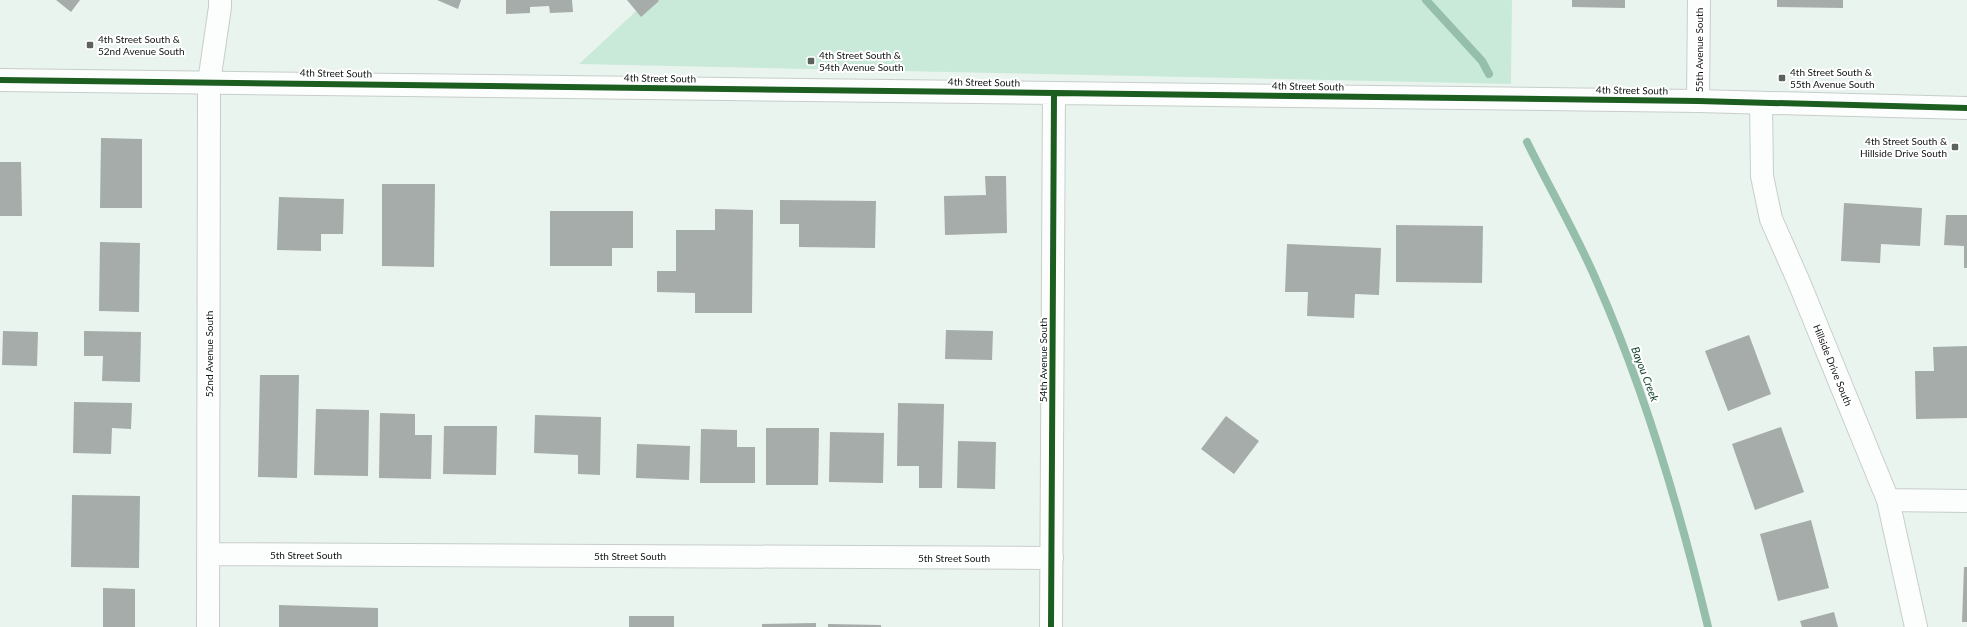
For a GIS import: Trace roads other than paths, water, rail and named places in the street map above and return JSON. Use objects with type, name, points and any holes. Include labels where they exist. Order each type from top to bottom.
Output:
[{"type":"street","name":"52nd Avenue South","points":[[208,627],[209,82],[220,0]]},
{"type":"street","name":"55th Avenue South","points":[[1698,101],[1699,0]]},
{"type":"street","name":"4th Street South","points":[[0,80],[1698,101],[1967,108]]},
{"type":"street","name":"54th Avenue South","points":[[1051,627],[1054,94]]},
{"type":"street","name":"Hillside Drive South","points":[[1762,102],[1762,176],[1771,219],[1798,280],[1888,500],[1916,627]]},
{"type":"street","points":[[1888,500],[1967,501]]},
{"type":"street","name":"5th Street South","points":[[209,554],[1052,558]]},
{"type":"waterway","name":"Bayou Creek","points":[[1426,0],[1482,61],[1489,74]]},
{"type":"waterway","name":"Bayou Creek","points":[[1527,142],[1589,264],[1631,366],[1660,452],[1686,539],[1708,627]]},
{"type":"place","name":"4th Street South & 52nd Avenue South","points":[[90,45]]},
{"type":"place","name":"4th Street South & 54th Avenue South","points":[[811,61]]},
{"type":"place","name":"4th Street South & 55th Avenue South","points":[[1782,78]]},
{"type":"place","name":"4th Street South & Hillside Drive South","points":[[1955,147]]}]
